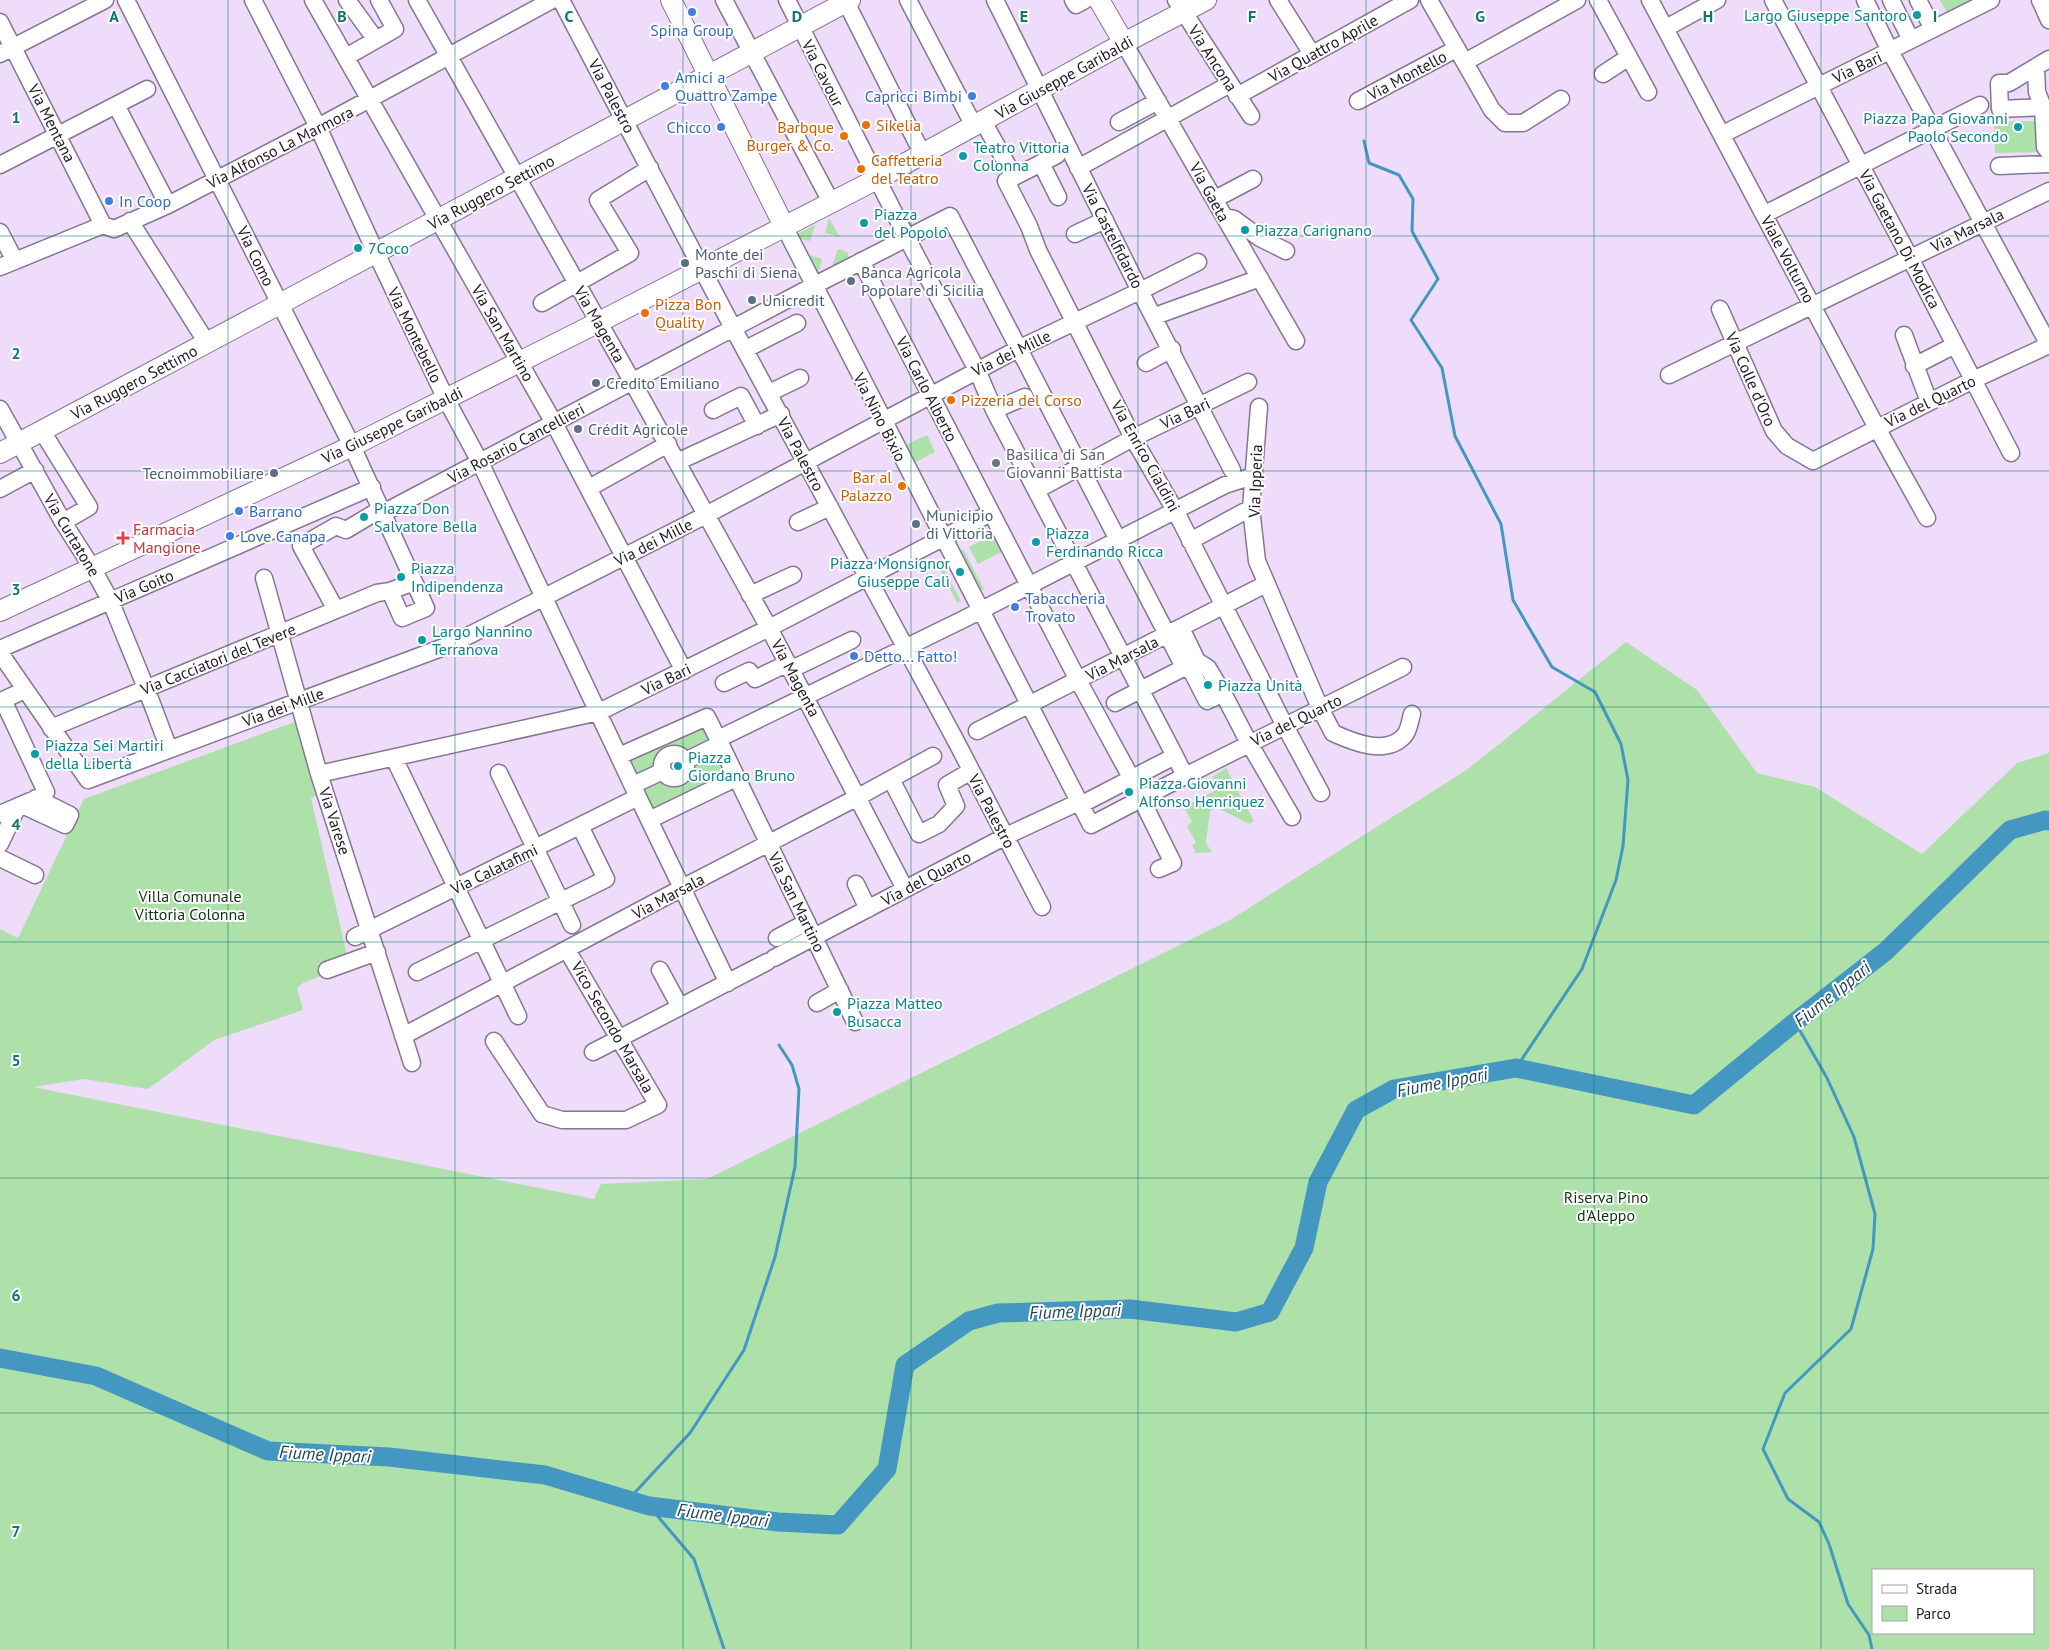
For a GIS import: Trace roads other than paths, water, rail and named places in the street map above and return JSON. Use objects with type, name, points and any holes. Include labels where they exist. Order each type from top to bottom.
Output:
[{"type":"main road","points":[[671,0],[781,225]]},
{"type":"main road","points":[[1099,0],[1124,43]]},
{"type":"main road","name":"Via Giuseppe Garibaldi","points":[[0,611],[352,446],[599,322],[830,199],[875,176],[923,155],[1124,43],[1180,6],[1206,0]]},
{"type":"main road","name":"Via Ruggero Settimo","points":[[0,452],[439,220],[847,1]]},
{"type":"street","points":[[7,51],[105,0]]},
{"type":"street","name":"Via Como","points":[[126,0],[352,446],[426,608],[402,618],[384,592]]},
{"type":"street","name":"Via Montebello","points":[[253,0],[318,127],[446,399],[480,462],[599,712],[635,794],[650,822]]},
{"type":"street","name":"Via San Martino","points":[[313,0],[554,423],[684,670]]},
{"type":"street","points":[[346,57],[395,29],[379,0]]},
{"type":"street","name":"Via Magenta","points":[[417,0],[668,444],[806,697],[905,889]]},
{"type":"street","name":"Via Alfonso La Marmora","points":[[7,264],[103,225],[114,229],[168,205],[371,99],[552,0]]},
{"type":"street","name":"Via Palestro","points":[[561,0],[733,328],[906,647],[1042,907]]},
{"type":"street","points":[[724,0],[830,199]]},
{"type":"street","name":"Via Cavour","points":[[786,0],[908,241]]},
{"type":"street","points":[[908,0],[978,124],[1058,197]]},
{"type":"street","name":"Via Castelfidardo","points":[[995,0],[1140,291],[1172,349],[1232,470]]},
{"type":"street","points":[[1073,0],[1076,5],[1085,0]]},
{"type":"street","points":[[1278,0],[1312,54]]},
{"type":"street","name":"Via Quattro Aprile","points":[[1078,168],[1169,118],[1312,54],[1410,0]]},
{"type":"street","points":[[1429,0],[1492,110],[1505,123],[1523,123],[1561,99]]},
{"type":"street","name":"Via Montello","points":[[1358,101],[1577,0]]},
{"type":"street","points":[[1598,0],[1648,92]]},
{"type":"street","name":"Viale Volturno","points":[[1650,0],[1723,134],[1877,428],[1927,518]]},
{"type":"street","points":[[1666,28],[1717,0]]},
{"type":"street","name":"Via Gaetano Di Modica","points":[[1773,0],[2012,453]]},
{"type":"street","points":[[1864,0],[2049,345]]},
{"type":"street","points":[[1891,0],[1911,40]]},
{"type":"street","points":[[1918,0],[1933,29]]},
{"type":"street","name":"Via Bari","points":[[1723,134],[1991,0]]},
{"type":"street","points":[[2040,0],[2049,20]]},
{"type":"street","points":[[350,1],[376,40]]},
{"type":"street","points":[[847,1],[923,155]]},
{"type":"street","name":"Via Ancona","points":[[1180,6],[1251,116]]},
{"type":"street","name":"Via Mentana","points":[[0,22],[7,51],[58,134],[103,225]]},
{"type":"street","name":"Via Gaeta","points":[[1124,43],[1296,341]]},
{"type":"street","points":[[1603,74],[1629,57]]},
{"type":"street","points":[[2043,63],[2037,92],[2043,107],[2045,147],[2049,152]]},
{"type":"street","points":[[2043,63],[2009,83],[1999,84],[2000,109],[2043,107]]},
{"type":"street","points":[[0,165],[147,89]]},
{"type":"street","points":[[1119,122],[1158,100]]},
{"type":"street","points":[[116,105],[168,205]]},
{"type":"street","points":[[1765,214],[1980,105]]},
{"type":"street","points":[[1027,170],[1057,155]]},
{"type":"street","points":[[1999,166],[2049,164]]},
{"type":"street","points":[[542,304],[630,253],[598,200],[650,168]]},
{"type":"street","name":"Via Enrico Cialdini","points":[[1027,170],[1006,181],[1029,226],[1038,250],[1133,438],[1176,512],[1321,793]]},
{"type":"street","points":[[1215,199],[1253,179]]},
{"type":"street","name":"Via Marsala","points":[[1669,375],[2049,191]]},
{"type":"street","name":"Via Rosario Cancellieri","points":[[336,610],[301,546],[336,526],[346,530],[480,462],[733,328],[863,265],[950,216],[1020,348]]},
{"type":"street","points":[[1226,220],[1234,219],[1260,238],[1286,251]]},
{"type":"street","points":[[1075,234],[1105,220]]},
{"type":"street","points":[[130,221],[207,343]]},
{"type":"street","name":"Via Nino Bixio","points":[[781,225],[981,610]]},
{"type":"street","points":[[0,232],[7,264]]},
{"type":"street","points":[[908,241],[977,370],[994,410],[1039,488],[1173,753],[1188,774]]},
{"type":"street","name":"Via dei Mille","points":[[55,726],[88,780],[444,647],[706,515],[930,394],[1020,348],[1198,262]]},
{"type":"street","name":"Via Carlo Alberto","points":[[863,265],[1029,589]]},
{"type":"street","points":[[1155,316],[1260,278]]},
{"type":"street","name":"Via Colle d'Oro","points":[[1720,309],[1774,431],[1788,446],[1813,461]]},
{"type":"street","points":[[746,349],[797,323]]},
{"type":"street","points":[[1904,335],[1929,402]]},
{"type":"street","points":[[1914,366],[1955,345]]},
{"type":"street","name":"Via del Quarto","points":[[1813,461],[1973,380],[2049,345]]},
{"type":"street","points":[[1020,348],[1119,540],[1174,631],[1188,665]]},
{"type":"street","points":[[1146,363],[1172,349]]},
{"type":"street","points":[[769,393],[800,378]]},
{"type":"street","name":"Via Bari","points":[[1039,488],[1133,438],[1248,382]]},
{"type":"street","points":[[713,410],[741,396],[757,426]]},
{"type":"street","points":[[994,410],[1025,397]]},
{"type":"street","name":"Via Ipperia","points":[[1259,407],[1251,508],[1257,561],[1320,708],[1333,732],[1375,747],[1398,741],[1405,736],[1412,714]]},
{"type":"street","name":"Via Curtatone","points":[[0,409],[63,522],[110,600],[169,750]]},
{"type":"street","points":[[677,462],[781,414]]},
{"type":"street","points":[[42,431],[89,507],[63,522]]},
{"type":"street","points":[[589,488],[668,444]]},
{"type":"street","points":[[0,489],[35,470]]},
{"type":"street","points":[[685,760],[906,647],[1029,589],[1225,485],[1253,476]]},
{"type":"street","name":"Via Goito","points":[[0,649],[372,487]]},
{"type":"street","points":[[798,522],[830,507]]},
{"type":"street","points":[[1190,541],[1251,508]]},
{"type":"street","name":"Via Bari","points":[[319,774],[599,712],[769,628],[990,513]]},
{"type":"street","points":[[750,595],[794,575]]},
{"type":"street","name":"Via Varese","points":[[264,578],[319,774],[412,1063]]},
{"type":"street","name":"Via Cacciatori del Tevere","points":[[55,726],[336,610],[414,582]]},
{"type":"street","name":"Via Marsala","points":[[977,731],[1266,584]]},
{"type":"street","points":[[1029,589],[1129,775],[1173,863],[1159,869]]},
{"type":"street","points":[[981,610],[1079,802]]},
{"type":"street","points":[[724,683],[749,671],[754,679],[852,640]]},
{"type":"street","points":[[0,653],[25,690],[55,726]]},
{"type":"street","points":[[1115,704],[1188,665],[1208,668],[1292,817]]},
{"type":"street","name":"Via del Quarto","points":[[1079,802],[1091,825],[1142,802],[1188,774],[1403,667]]},
{"type":"street","points":[[0,814],[44,794],[45,789],[1,698],[25,690]]},
{"type":"street","name":"Via San Martino","points":[[661,738],[708,718],[721,740],[768,844],[855,1022]]},
{"type":"street","points":[[617,753],[661,738],[668,754]]},
{"type":"street","name":"Via del Quarto","points":[[593,1052],[771,960],[810,929],[868,909],[1006,836],[1079,802],[1084,803],[1129,775],[1173,753]]},
{"type":"street","points":[[668,754],[680,755],[685,760],[686,769],[679,776],[669,777],[663,771],[663,760],[668,754]]},
{"type":"street","name":"Via Marsala","points":[[403,1036],[858,797],[932,756]]},
{"type":"street","points":[[394,758],[518,1016]]},
{"type":"street","name":"Via Calatafimi","points":[[355,938],[580,826],[635,794],[663,771]]},
{"type":"street","points":[[891,779],[920,834],[939,824],[956,806],[947,785],[971,771]]},
{"type":"street","points":[[499,773],[572,925]]},
{"type":"street","points":[[728,983],[650,822],[738,780]]},
{"type":"street","points":[[0,844],[25,803]]},
{"type":"street","points":[[417,972],[606,879],[580,826]]},
{"type":"street","points":[[0,858],[35,875]]},
{"type":"street","points":[[856,884],[868,909]]},
{"type":"street","points":[[777,938],[810,929]]},
{"type":"street","name":"Vico Secondo Marsala","points":[[494,1041],[542,1114],[562,1120],[626,1120],[658,1104],[567,950]]},
{"type":"street","points":[[328,970],[377,952]]},
{"type":"street","points":[[660,970],[680,1007]]},
{"type":"street","points":[[817,1003],[840,990]]},
{"type":"waterway","points":[[1364,141],[1369,163],[1399,175],[1413,199],[1412,231],[1438,279],[1411,320],[1442,368],[1455,436],[1501,524],[1513,600],[1552,667],[1595,692],[1621,744],[1628,780],[1623,846],[1616,880],[1582,969],[1516,1068]]},
{"type":"waterway","name":"Fiume Ippari","points":[[0,1358],[96,1376],[268,1451],[389,1457],[545,1475],[649,1506],[778,1522],[838,1525],[887,1469],[905,1365],[969,1321],[998,1313],[1130,1309],[1236,1322],[1270,1312],[1304,1248],[1318,1182],[1356,1110],[1394,1089],[1516,1068],[1694,1105],[1795,1022],[1886,951],[2010,830],[2046,820],[2049,821]]},
{"type":"waterway","points":[[1795,1022],[1827,1078],[1854,1137],[1875,1214],[1873,1249],[1851,1329],[1785,1393],[1763,1449],[1788,1499],[1819,1522],[1829,1544],[1848,1604],[1869,1635],[1872,1649]]},
{"type":"waterway","points":[[628,1500],[690,1433],[744,1350],[775,1257],[795,1167],[799,1089],[792,1065],[779,1045]]},
{"type":"waterway","points":[[649,1506],[694,1559],[724,1649]]},
{"type":"place","name":"Spina Group","points":[[692,12]]},
{"type":"place","name":"Largo Giuseppe Santoro","points":[[1917,15]]},
{"type":"place","name":"Amici a Quattro Zampe","points":[[665,86]]},
{"type":"place","name":"Capricci Bimbi","points":[[972,96]]},
{"type":"place","name":"Sikelia","points":[[866,125]]},
{"type":"place","name":"Chicco","points":[[721,127]]},
{"type":"place","name":"Piazza Papa Giovanni Paolo Secondo","points":[[2018,127]]},
{"type":"place","name":"Barbque Burger & Co.","points":[[844,136]]},
{"type":"place","name":"Teatro Vittoria Colonna","points":[[963,156]]},
{"type":"place","name":"Caffetteria del Teatro","points":[[861,169]]},
{"type":"place","name":"In Coop","points":[[109,201]]},
{"type":"place","name":"Piazza del Popolo","points":[[864,223]]},
{"type":"place","name":"Piazza Carignano","points":[[1245,230]]},
{"type":"place","name":"7Coco","points":[[358,248]]},
{"type":"place","name":"Monte dei Paschi di Siena","points":[[685,263]]},
{"type":"place","name":"Banca Agricola Popolare di Sicilia","points":[[851,281]]},
{"type":"place","name":"Unicredit","points":[[752,300]]},
{"type":"place","name":"Pizza Bon Quality","points":[[645,313]]},
{"type":"place","name":"Credito Emiliano","points":[[596,383]]},
{"type":"place","name":"Pizzeria del Corso","points":[[951,400]]},
{"type":"place","name":"Crédit Agricole","points":[[578,429]]},
{"type":"place","name":"Basilica di San Giovanni Battista","points":[[996,463]]},
{"type":"place","name":"Tecnoimmobiliare","points":[[274,473]]},
{"type":"place","name":"Bar al Palazzo","points":[[902,486]]},
{"type":"place","name":"Barrano","points":[[239,511]]},
{"type":"place","name":"Piazza Don Salvatore Bella","points":[[364,517]]},
{"type":"place","name":"Municipio di Vittoria","points":[[916,524]]},
{"type":"place","name":"Love Canapa","points":[[230,536]]},
{"type":"place","name":"Farmacia Mangione","points":[[123,538]]},
{"type":"place","name":"Piazza Ferdinando Ricca","points":[[1036,542]]},
{"type":"place","name":"Piazza Monsignor Giuseppe Calì","points":[[960,572]]},
{"type":"place","name":"Piazza Indipendenza","points":[[401,577]]},
{"type":"place","name":"Tabaccheria Trovato","points":[[1015,607]]},
{"type":"place","name":"Largo Nannino Terranova","points":[[422,640]]},
{"type":"place","name":"Detto... Fatto!","points":[[854,656]]},
{"type":"place","name":"Piazza Unità","points":[[1208,685]]},
{"type":"place","name":"Piazza Sei Martiri della Libertà","points":[[35,754]]},
{"type":"place","name":"Piazza Giordano Bruno","points":[[678,766]]},
{"type":"place","name":"Piazza Giovanni Alfonso Henriquez","points":[[1129,792]]},
{"type":"place","name":"Piazza Matteo Busacca","points":[[837,1012]]},
{"type":"park label","name":"Villa Comunale Vittoria Colonna","points":[[190,905]]},
{"type":"park label","name":"Riserva Pino d'Aleppo","points":[[1606,1206]]}]
